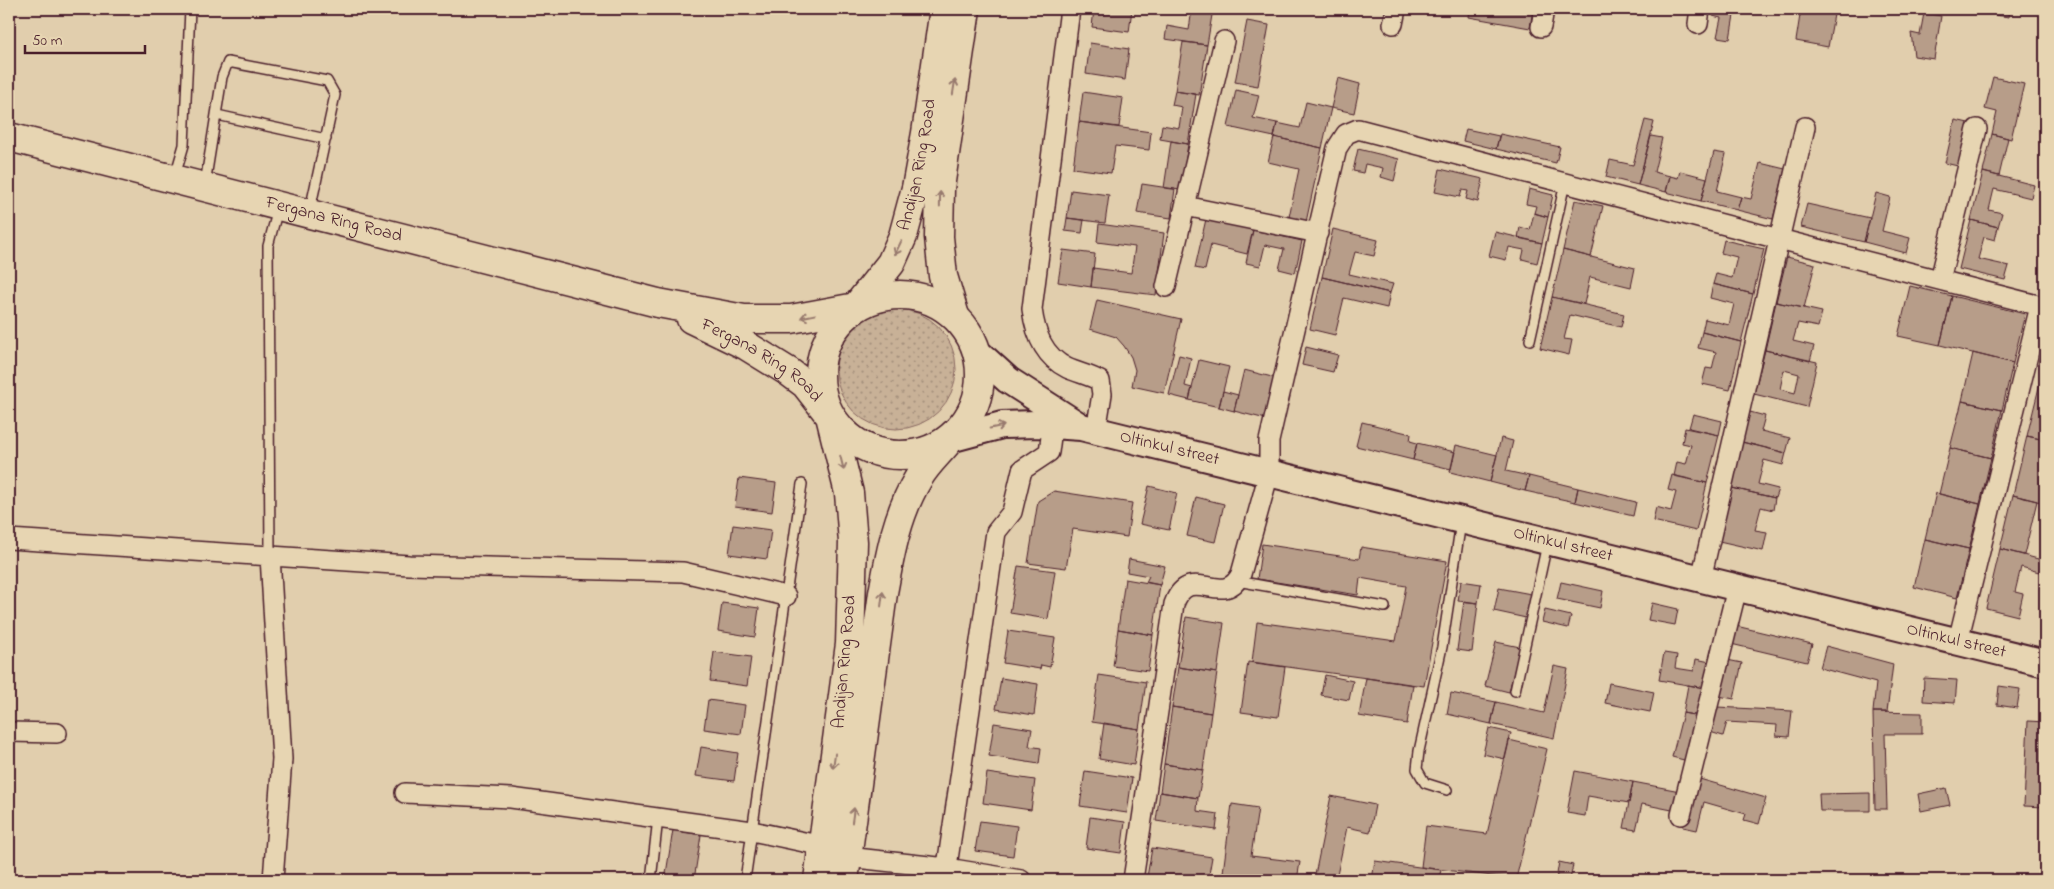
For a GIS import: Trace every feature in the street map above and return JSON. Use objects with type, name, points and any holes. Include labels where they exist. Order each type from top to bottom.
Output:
[{"type":"highway","name":"Andijan Ring Road","points":[[856,307],[891,263],[903,236],[919,170],[944,9]]},
{"type":"highway","name":"Andijan Ring Road","points":[[955,316],[943,276],[939,237],[940,188],[966,9]]},
{"type":"highway","name":"Fergana Ring Road","points":[[9,137],[658,303],[744,319],[791,319],[856,307]]},
{"type":"highway","points":[[907,295],[933,301],[955,316],[969,332],[977,352],[981,376],[977,400],[966,421],[950,438],[926,452],[898,456],[871,451],[848,437],[830,416],[821,393],[819,368],[825,344],[838,323],[856,307],[881,297],[907,295]]},
{"type":"highway","name":"Fergana Ring Road","points":[[658,303],[747,346],[789,372],[805,384],[830,416]]},
{"type":"highway","name":"Andijan Ring Road","points":[[830,416],[849,493],[853,542],[850,644],[838,861]]},
{"type":"highway","name":"Andijan Ring Road","points":[[818,880],[838,861],[890,552],[902,514],[918,478],[950,438]]},
{"type":"main road","name":"Oltinkul street","points":[[977,352],[1053,418],[1088,429],[2045,663]]},
{"type":"main road","name":"Oltinkul street","points":[[950,438],[1002,425],[1053,418]]},
{"type":"street","points":[[1070,9],[1032,309],[1035,330],[1045,350],[1066,368],[1100,382],[1102,394],[1088,429]]},
{"type":"street","points":[[1166,287],[1224,41]]},
{"type":"street","points":[[1702,579],[1805,127]]},
{"type":"street","points":[[1133,880],[1176,598],[1178,592],[1187,586],[1222,588],[1233,585],[1237,581],[1269,473],[1270,441],[1338,148],[1346,134],[1358,129],[2043,306],[1958,641]]},
{"type":"street","points":[[1940,280],[1977,129]]},
{"type":"street","points":[[1185,206],[1318,234]]},
{"type":"street","points":[[946,874],[996,532],[1012,512],[1022,470],[1048,452],[1053,418]]},
{"type":"street","points":[[9,539],[409,565],[683,572],[786,596]]},
{"type":"street","points":[[270,556],[282,758],[273,880]]},
{"type":"street","points":[[1681,815],[1737,588]]},
{"type":"street","points":[[9,732],[57,733]]},
{"type":"street","points":[[405,793],[511,798],[752,831],[838,861],[946,874],[1021,880]]},
{"type":"lane","points":[[174,179],[184,144],[190,9]]},
{"type":"lane","points":[[205,186],[222,77],[228,62],[327,81],[335,95],[309,214]]},
{"type":"lane","points":[[216,115],[326,139]]},
{"type":"lane","points":[[1530,340],[1566,183]]},
{"type":"lane","points":[[270,556],[268,246],[279,206]]},
{"type":"lane","points":[[745,880],[802,484]]},
{"type":"lane","points":[[1447,790],[1425,783],[1417,769],[1419,751],[1442,648],[1462,520]]},
{"type":"lane","points":[[1515,691],[1548,541]]},
{"type":"lane","points":[[1237,581],[1385,606]]},
{"type":"lane","points":[[651,880],[658,818]]},
{"type":"shaded area","points":[[896,309],[919,313],[939,326],[952,346],[956,369],[952,392],[939,412],[919,425],[896,429],[873,425],[853,412],[840,392],[836,369],[840,346],[853,326],[873,313]]},
{"type":"building","points":[[1094,9],[1132,9],[1129,32],[1092,27]]},
{"type":"building","points":[[1192,9],[1213,9],[1207,45],[1165,39],[1167,26],[1189,30]]},
{"type":"building","points":[[1470,9],[1533,9],[1530,28],[1469,17]]},
{"type":"building","points":[[1714,9],[1735,9],[1730,39],[1717,37],[1721,18],[1713,16]]},
{"type":"building","points":[[1801,9],[1835,9],[1828,47],[1796,41]]},
{"type":"building","points":[[1996,9],[2010,9],[2009,17],[1995,15]]},
{"type":"building","points":[[1924,13],[1941,16],[1934,59],[1914,56],[1911,33],[1920,35]]},
{"type":"building","points":[[1247,21],[1269,25],[1258,86],[1235,82]]},
{"type":"building","points":[[1183,42],[1207,45],[1199,95],[1175,91]]},
{"type":"building","points":[[1090,43],[1129,49],[1125,80],[1086,74]]},
{"type":"building","points":[[1993,77],[2024,84],[2011,139],[1992,134],[1997,112],[1985,109]]},
{"type":"building","points":[[1338,78],[1360,84],[1354,113],[1331,108]]},
{"type":"building","points":[[1236,90],[1259,95],[1253,118],[1277,123],[1274,137],[1228,127]]},
{"type":"building","points":[[1175,91],[1196,94],[1188,144],[1160,139],[1162,125],[1179,128],[1182,107],[1172,105]]},
{"type":"building","points":[[1083,92],[1123,98],[1119,127],[1079,122]]},
{"type":"building","points":[[1306,102],[1331,108],[1322,148],[1274,137],[1277,123],[1300,128]]},
{"type":"building","points":[[1645,120],[1654,122],[1638,185],[1606,177],[1610,160],[1633,165]]},
{"type":"building","points":[[1955,120],[1973,124],[1962,167],[1945,163]]},
{"type":"building","points":[[1079,122],[1151,132],[1149,150],[1115,146],[1111,173],[1073,168]]},
{"type":"building","points":[[1466,129],[1499,136],[1496,149],[1463,141]]},
{"type":"building","points":[[1500,134],[1560,147],[1556,163],[1496,149]]},
{"type":"building","points":[[1992,134],[2008,138],[1999,176],[1983,172]]},
{"type":"building","points":[[1651,136],[1662,138],[1654,172],[1670,176],[1666,192],[1638,185]]},
{"type":"building","points":[[1274,137],[1322,148],[1306,222],[1289,217],[1299,169],[1268,162]]},
{"type":"building","points":[[1171,141],[1188,144],[1181,190],[1164,188]]},
{"type":"building","points":[[1358,149],[1399,159],[1394,181],[1381,177],[1383,168],[1365,164],[1363,173],[1353,171]]},
{"type":"building","points":[[1714,152],[1726,154],[1717,191],[1741,197],[1737,210],[1701,201]]},
{"type":"building","points":[[1760,163],[1785,169],[1773,219],[1737,210],[1741,197],[1751,199]]},
{"type":"building","points":[[1440,169],[1483,179],[1478,202],[1466,199],[1468,191],[1462,190],[1460,197],[1435,192]]},
{"type":"building","points":[[1680,171],[1707,178],[1701,201],[1666,192],[1670,176],[1678,178]]},
{"type":"building","points":[[1983,172],[2034,185],[2031,198],[1994,189],[1989,210],[2002,213],[1998,227],[1971,220]]},
{"type":"building","points":[[1142,184],[1175,189],[1171,218],[1137,213]]},
{"type":"building","points":[[1529,189],[1553,195],[1548,217],[1534,213],[1536,206],[1526,204]]},
{"type":"building","points":[[1071,190],[1109,195],[1105,223],[1067,218]]},
{"type":"building","points":[[1876,193],[1890,197],[1882,231],[1910,238],[1906,253],[1864,242]]},
{"type":"building","points":[[1575,200],[1603,206],[1591,257],[1563,250]]},
{"type":"building","points":[[1807,204],[1870,218],[1864,242],[1801,227]]},
{"type":"building","points":[[1534,213],[1548,217],[1542,243],[1518,238],[1520,227],[1530,230]]},
{"type":"building","points":[[1067,218],[1084,220],[1082,233],[1065,231]]},
{"type":"building","points":[[1206,219],[1253,230],[1247,254],[1211,245],[1205,270],[1195,268]]},
{"type":"building","points":[[1971,220],[1998,227],[1995,240],[1984,237],[1978,259],[2009,266],[2005,280],[1959,269]]},
{"type":"building","points":[[1099,224],[1164,233],[1156,295],[1091,287],[1093,268],[1131,273],[1135,247],[1097,242]]},
{"type":"building","points":[[1333,229],[1378,240],[1374,256],[1355,252],[1349,274],[1393,284],[1390,293],[1322,277]]},
{"type":"building","points":[[1253,230],[1302,241],[1295,273],[1279,269],[1284,249],[1265,245],[1260,266],[1246,263]]},
{"type":"building","points":[[1495,232],[1542,243],[1537,263],[1522,259],[1524,250],[1509,247],[1506,260],[1489,256]]},
{"type":"building","points":[[1724,240],[1764,249],[1753,294],[1713,284],[1716,274],[1732,278],[1737,257],[1721,253]]},
{"type":"building","points":[[1063,250],[1095,254],[1091,287],[1058,282]]},
{"type":"building","points":[[1563,250],[1635,268],[1631,287],[1590,277],[1584,304],[1552,297]]},
{"type":"building","points":[[1787,257],[1815,264],[1804,308],[1776,302]]},
{"type":"building","points":[[1322,277],[1390,293],[1387,308],[1344,298],[1335,335],[1310,329]]},
{"type":"building","points":[[1713,284],[1753,294],[1741,342],[1702,332],[1705,319],[1729,325],[1734,304],[1710,298]]},
{"type":"building","points":[[1910,286],[1952,296],[1940,345],[1898,336]]},
{"type":"building","points":[[1952,296],[2025,314],[2013,363],[1940,345]]},
{"type":"building","points":[[1552,297],[1624,314],[1621,327],[1570,315],[1564,339],[1572,340],[1569,355],[1540,348]]},
{"type":"building","points":[[1097,300],[1181,319],[1164,393],[1132,386],[1135,370],[1131,357],[1124,346],[1116,337],[1090,329]]},
{"type":"building","points":[[1776,302],[1822,312],[1818,327],[1798,323],[1793,341],[1814,346],[1810,361],[1765,350]]},
{"type":"building","points":[[1702,332],[1741,342],[1730,390],[1702,384],[1706,368],[1712,369],[1716,352],[1698,348]]},
{"type":"building","points":[[1306,347],[1338,355],[1333,372],[1302,365]]},
{"type":"building","points":[[1765,350],[1817,362],[1807,407],[1754,394]],"holes":[[[1784,370],[1799,374],[1795,393],[1780,389]]]},
{"type":"building","points":[[1973,353],[2013,363],[2002,410],[1962,401]]},
{"type":"building","points":[[1179,355],[1191,358],[1185,386],[1192,388],[1189,400],[1169,395]]},
{"type":"building","points":[[1199,360],[1229,367],[1219,407],[1189,400]]},
{"type":"building","points":[[2045,360],[2045,380],[2041,379]]},
{"type":"building","points":[[1244,370],[1276,378],[1266,419],[1234,411]]},
{"type":"building","points":[[2041,379],[2045,380],[2045,440],[2027,436]]},
{"type":"building","points":[[1223,391],[1238,395],[1234,411],[1219,407]]},
{"type":"building","points":[[1962,401],[2002,410],[1991,458],[1950,448]]},
{"type":"building","points":[[1750,412],[1765,416],[1761,431],[1790,438],[1786,453],[1742,442]]},
{"type":"building","points":[[1693,414],[1722,421],[1719,435],[1689,428]]},
{"type":"building","points":[[1362,422],[1411,434],[1410,441],[1417,443],[1413,460],[1356,446]]},
{"type":"building","points":[[1685,428],[1719,435],[1707,483],[1674,476],[1677,462],[1686,464],[1691,445],[1682,443]]},
{"type":"building","points":[[2027,436],[2045,440],[2045,462],[2040,484],[2045,486],[2045,503],[2013,495]]},
{"type":"building","points":[[1501,438],[1513,441],[1506,471],[1529,476],[1525,491],[1490,482]]},
{"type":"building","points":[[1742,442],[1786,453],[1783,465],[1764,460],[1758,484],[1778,489],[1775,498],[1732,488]]},
{"type":"building","points":[[1417,443],[1455,452],[1451,469],[1413,460]]},
{"type":"building","points":[[1456,445],[1497,455],[1490,482],[1450,472]]},
{"type":"building","points":[[1950,448],[1991,458],[1980,504],[1939,494]]},
{"type":"building","points":[[1672,475],[1707,483],[1696,531],[1653,521],[1656,507],[1671,511],[1676,492],[1668,490]]},
{"type":"building","points":[[1529,476],[1578,488],[1575,502],[1525,491]]},
{"type":"building","points":[[739,478],[776,483],[772,512],[735,507]]},
{"type":"building","points":[[1149,486],[1177,493],[1169,530],[1140,524]]},
{"type":"building","points":[[1578,488],[1636,502],[1633,516],[1575,502]]},
{"type":"building","points":[[1732,488],[1775,498],[1773,510],[1761,507],[1755,530],[1767,532],[1763,551],[1719,541]]},
{"type":"building","points":[[1054,491],[1132,503],[1127,537],[1073,529],[1066,568],[1028,563],[1038,501]]},
{"type":"building","points":[[1936,493],[1980,504],[1969,549],[1925,539]]},
{"type":"building","points":[[2013,495],[2037,501],[2024,555],[2000,549]]},
{"type":"building","points":[[1196,497],[1224,504],[1215,542],[1187,536]]},
{"type":"building","points":[[733,525],[771,530],[767,559],[729,554]]},
{"type":"building","points":[[1925,539],[1969,549],[1957,598],[1914,587]]},
{"type":"building","points":[[1262,544],[1359,559],[1361,547],[1447,561],[1424,686],[1252,662],[1257,622],[1396,641],[1406,586],[1360,578],[1358,595],[1257,579]]},
{"type":"building","points":[[2000,549],[2042,560],[2039,572],[2021,567],[2015,592],[2023,594],[2018,616],[1986,608]]},
{"type":"building","points":[[1129,559],[1165,566],[1160,585],[1146,582],[1149,576],[1127,572]]},
{"type":"building","points":[[1018,566],[1055,571],[1048,619],[1010,613]]},
{"type":"building","points":[[1125,579],[1160,585],[1153,635],[1118,629]]},
{"type":"building","points":[[1461,581],[1481,584],[1478,603],[1458,601]]},
{"type":"building","points":[[1561,582],[1603,591],[1600,608],[1557,599]]},
{"type":"building","points":[[1499,588],[1531,594],[1526,618],[1494,611]]},
{"type":"building","points":[[1464,601],[1478,603],[1472,652],[1457,650]]},
{"type":"building","points":[[722,603],[759,608],[755,637],[718,631]]},
{"type":"building","points":[[1652,603],[1678,609],[1675,625],[1648,620]]},
{"type":"building","points":[[1545,610],[1571,616],[1568,628],[1542,622]]},
{"type":"building","points":[[1186,617],[1224,623],[1217,673],[1178,667]]},
{"type":"building","points":[[1736,626],[1812,644],[1807,662],[1731,644]]},
{"type":"building","points":[[1118,629],[1153,635],[1148,671],[1113,666]]},
{"type":"building","points":[[1008,631],[1055,638],[1050,667],[1041,665],[1040,669],[1003,663]]},
{"type":"building","points":[[1496,642],[1520,647],[1509,692],[1485,686]]},
{"type":"building","points":[[1826,646],[1893,664],[1887,712],[1873,712],[1876,683],[1820,668]]},
{"type":"building","points":[[714,652],[751,657],[747,686],[710,681]]},
{"type":"building","points":[[1664,653],[1677,655],[1675,668],[1694,671],[1696,659],[1710,662],[1705,688],[1659,680]]},
{"type":"building","points":[[1727,660],[1742,663],[1734,699],[1719,696]]},
{"type":"building","points":[[1248,662],[1285,667],[1278,717],[1241,712]]},
{"type":"building","points":[[1554,666],[1568,669],[1554,738],[1491,724],[1496,702],[1544,713]]},
{"type":"building","points":[[1178,667],[1217,673],[1211,713],[1172,707]]},
{"type":"building","points":[[1099,675],[1146,682],[1139,729],[1092,722]]},
{"type":"building","points":[[1325,675],[1353,681],[1349,700],[1321,695]]},
{"type":"building","points":[[1001,678],[1038,684],[1034,715],[996,709]]},
{"type":"building","points":[[1366,678],[1413,685],[1407,724],[1359,716]]},
{"type":"building","points":[[1924,678],[1957,680],[1955,703],[1923,701]]},
{"type":"building","points":[[1609,683],[1654,692],[1650,712],[1605,703]]},
{"type":"building","points":[[1688,685],[1705,688],[1699,716],[1683,713]]},
{"type":"building","points":[[1999,686],[2020,689],[2017,708],[1997,705]]},
{"type":"building","points":[[1451,693],[1496,702],[1491,724],[1447,714]]},
{"type":"building","points":[[708,700],[745,705],[741,734],[704,729]]},
{"type":"building","points":[[1172,707],[1211,713],[1203,770],[1164,764]]},
{"type":"building","points":[[1717,707],[1792,711],[1789,737],[1776,736],[1777,725],[1727,722],[1723,736],[1710,732]]},
{"type":"building","points":[[1873,712],[1922,713],[1922,734],[1885,734],[1887,809],[1875,809]]},
{"type":"building","points":[[1683,713],[1699,716],[1688,761],[1672,757]]},
{"type":"building","points":[[2028,721],[2045,722],[2045,807],[2024,806]]},
{"type":"building","points":[[994,723],[1032,729],[1029,746],[1041,748],[1039,764],[989,756]]},
{"type":"building","points":[[1104,723],[1139,729],[1134,765],[1099,759]]},
{"type":"building","points":[[1489,728],[1511,733],[1505,759],[1483,754]]},
{"type":"building","points":[[1509,740],[1547,749],[1516,879],[1421,867],[1426,826],[1487,834]]},
{"type":"building","points":[[701,747],[738,753],[734,781],[696,776]]},
{"type":"building","points":[[1164,764],[1203,770],[1198,798],[1160,792]]},
{"type":"building","points":[[1085,771],[1132,778],[1127,813],[1080,806]]},
{"type":"building","points":[[1575,771],[1633,782],[1629,803],[1588,796],[1585,816],[1567,813]]},
{"type":"building","points":[[987,773],[1035,780],[1031,810],[983,803]]},
{"type":"building","points":[[1696,778],[1766,798],[1759,824],[1744,820],[1746,814],[1704,802],[1697,830],[1683,827]]},
{"type":"building","points":[[1633,782],[1680,791],[1677,811],[1642,804],[1636,830],[1624,828]]},
{"type":"building","points":[[1946,788],[1950,805],[1921,811],[1918,794]]},
{"type":"building","points":[[1160,792],[1198,798],[1197,811],[1218,814],[1216,830],[1156,821]]},
{"type":"building","points":[[1870,793],[1870,811],[1820,811],[1819,794]]},
{"type":"building","points":[[1331,796],[1375,805],[1370,832],[1347,827],[1336,880],[1314,880]]},
{"type":"building","points":[[1232,804],[1258,808],[1251,856],[1300,862],[1297,880],[1222,880]]},
{"type":"building","points":[[1090,817],[1125,822],[1121,853],[1086,848]]},
{"type":"building","points":[[980,821],[1017,826],[1013,856],[975,851]]},
{"type":"building","points":[[673,830],[701,835],[694,880],[665,880]]},
{"type":"building","points":[[1152,848],[1212,857],[1208,880],[1167,880],[1147,877]]},
{"type":"building","points":[[1375,861],[1441,870],[1439,880],[1372,880]]},
{"type":"building","points":[[1559,862],[1573,865],[1570,880],[1556,880]]}]
